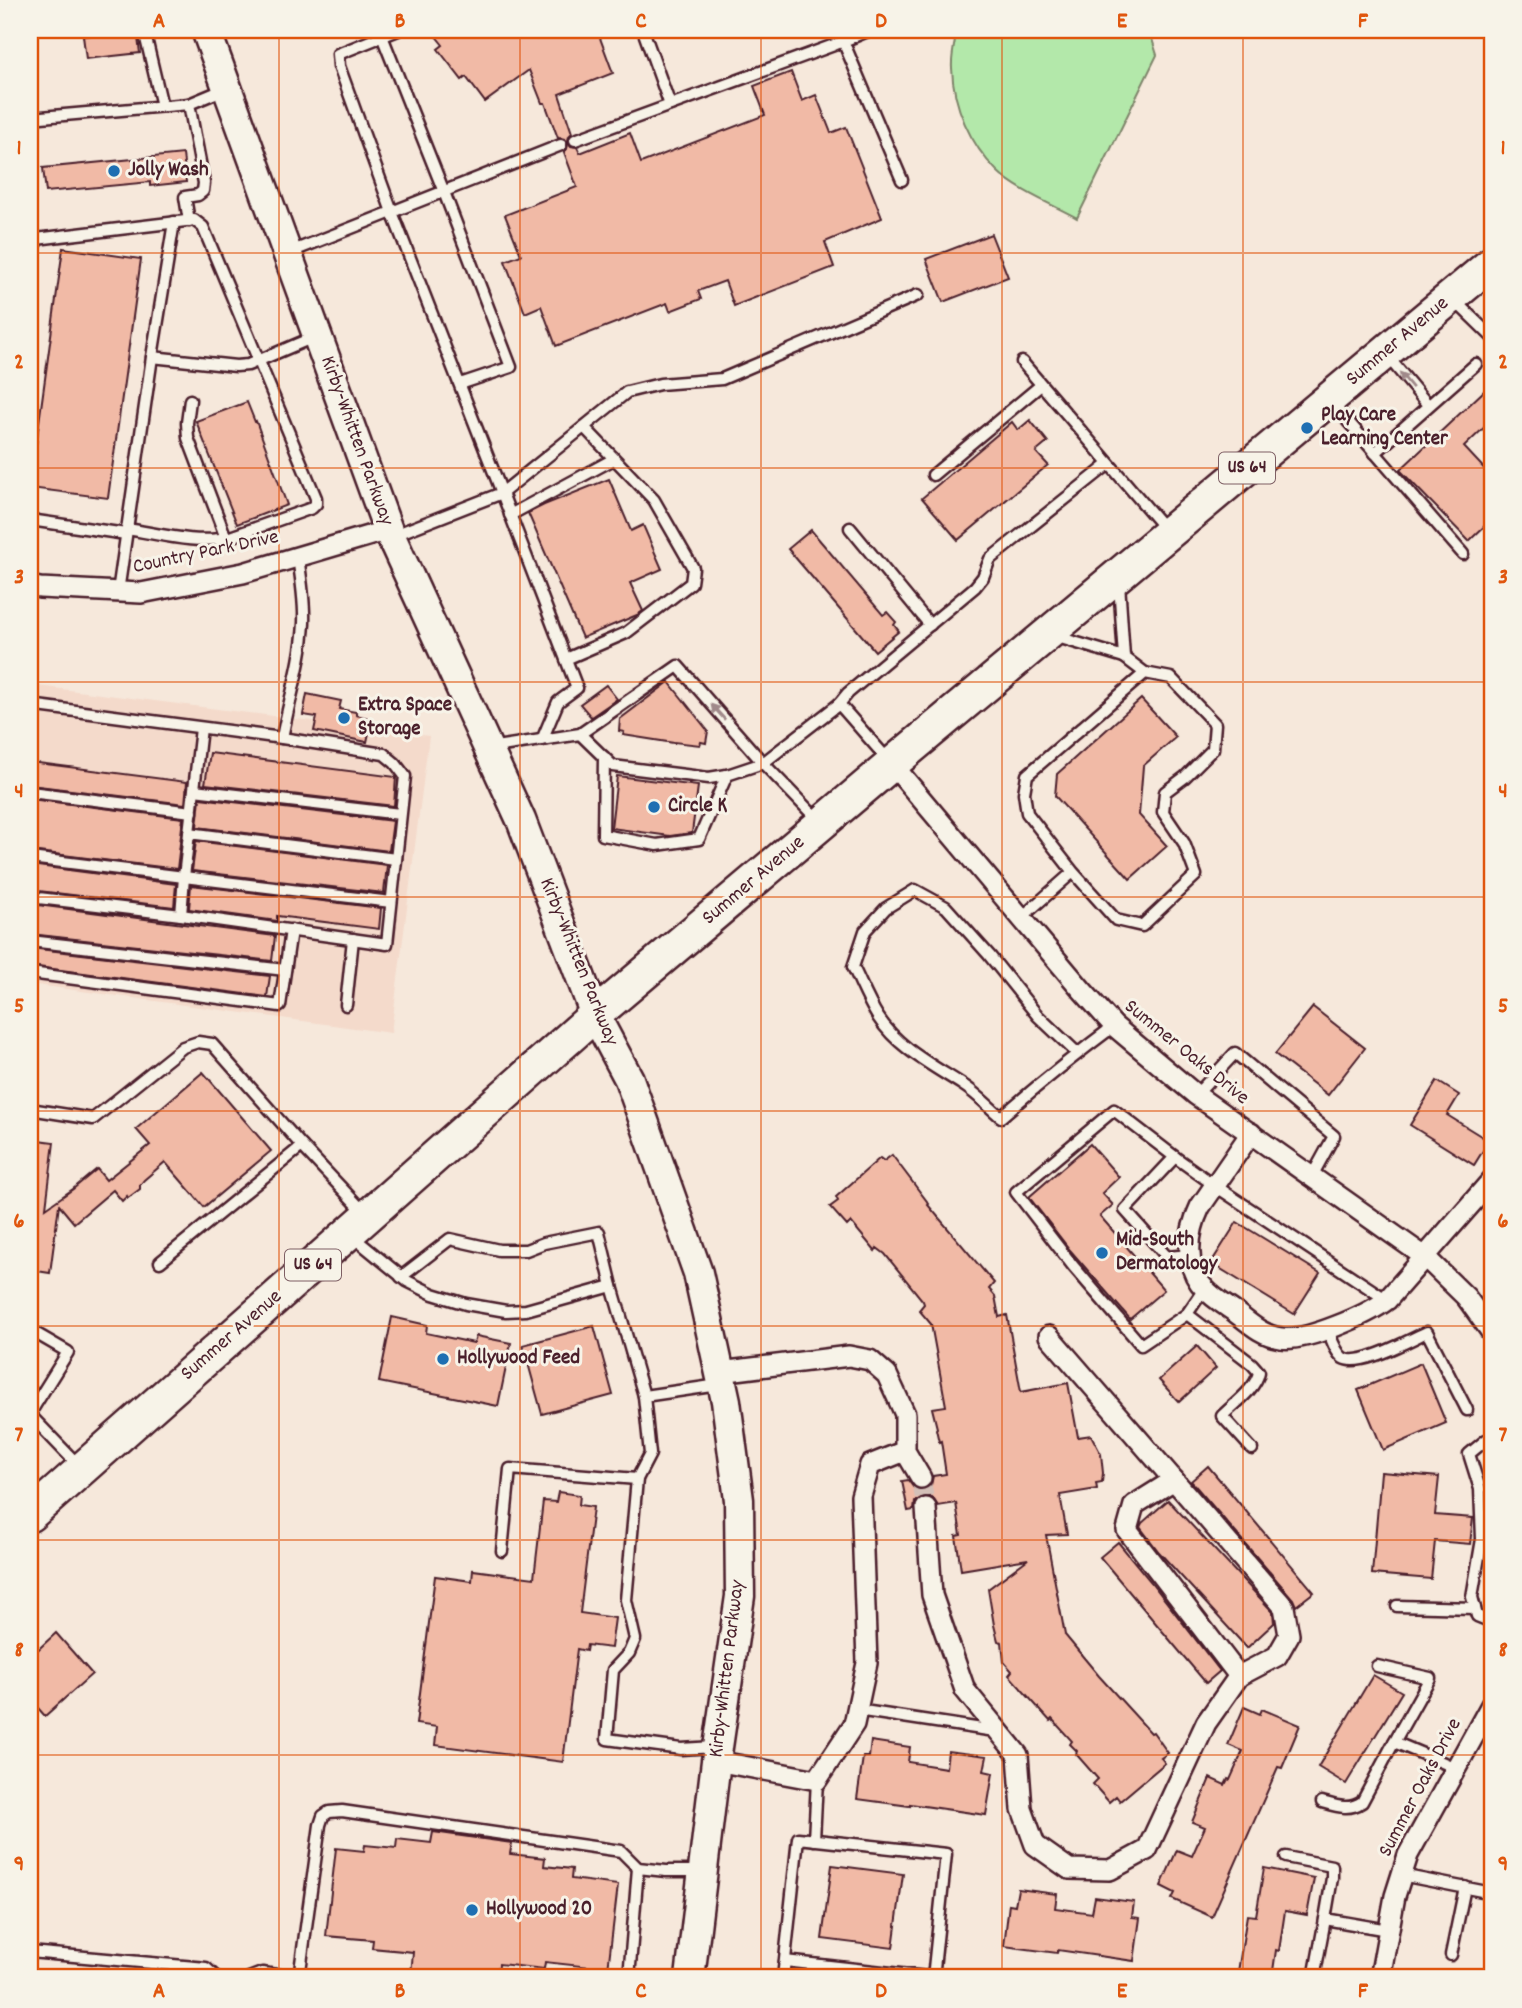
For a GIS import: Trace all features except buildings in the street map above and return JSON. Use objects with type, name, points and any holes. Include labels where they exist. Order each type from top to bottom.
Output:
[{"type":"main road","name":"Kirby-Whitten Parkway","points":[[206,30],[390,533],[521,820],[596,1015],[629,1079],[698,1273],[721,1378],[739,1500],[740,1596],[717,1754],[690,1978]]},
{"type":"main road","name":"Summer Avenue","points":[[30,1515],[596,1015],[891,764],[1492,263]]},
{"type":"street","name":"Country Park Drive","points":[[30,586],[141,593],[243,573],[390,533]]},
{"type":"street","name":"Summer Oaks Drive","points":[[891,764],[1114,1026],[1196,1095],[1425,1257],[1466,1297],[1492,1333]]},
{"type":"street","points":[[1251,1133],[1214,1185],[1193,1221],[1189,1235],[1190,1255],[1196,1278],[1204,1289],[1257,1329],[1274,1336],[1293,1339],[1307,1337],[1376,1308],[1387,1300],[1492,1180]]},
{"type":"street","points":[[926,1508],[932,1595],[965,1690],[1018,1755],[1022,1809],[1035,1845],[1069,1869],[1110,1870],[1147,1850],[1206,1723],[1239,1676],[1277,1656],[1289,1635],[1284,1607],[1049,1336]]},
{"type":"street","points":[[721,1378],[849,1356],[870,1360],[887,1375],[905,1414],[905,1451],[921,1478]]},
{"type":"street","points":[[717,1754],[817,1780],[854,1724],[867,1663],[861,1496],[870,1465],[905,1451]]},
{"type":"street","points":[[1174,1480],[1134,1504],[1126,1530],[1239,1676]]},
{"type":"street","name":"Summer Oaks Drive","points":[[1380,1978],[1401,1875],[1418,1836],[1492,1703]]},
{"type":"lane","points":[[144,30],[162,106]]},
{"type":"lane","points":[[398,30],[379,33],[338,54],[337,60],[392,212],[576,688],[558,702],[542,740]]},
{"type":"lane","points":[[643,30],[670,105]]},
{"type":"lane","points":[[575,140],[870,30]]},
{"type":"lane","points":[[379,33],[511,367],[460,384]]},
{"type":"lane","points":[[843,41],[902,180]]},
{"type":"lane","points":[[30,118],[189,104],[227,88]]},
{"type":"lane","points":[[189,104],[204,183],[203,191],[198,195],[186,197],[189,220]]},
{"type":"lane","points":[[287,253],[561,145]]},
{"type":"lane","points":[[30,277],[31,257],[36,239],[189,220],[199,222],[261,361],[316,498],[316,504],[312,508],[217,540],[37,521],[30,518]]},
{"type":"lane","points":[[118,592],[174,222]]},
{"type":"lane","points":[[390,533],[502,493],[627,392],[660,384],[722,379],[918,295]]},
{"type":"lane","points":[[1451,297],[1492,337]]},
{"type":"lane","points":[[152,357],[248,365],[318,336]]},
{"type":"lane","points":[[1385,354],[1428,405]]},
{"type":"lane","points":[[1022,362],[1168,534]]},
{"type":"lane","points":[[1375,453],[1476,364]]},
{"type":"lane","points":[[933,475],[1041,385]]},
{"type":"lane","points":[[190,400],[188,438],[226,538]]},
{"type":"lane","points":[[1329,400],[1462,554]]},
{"type":"lane","points":[[566,659],[626,634],[691,583],[693,568],[654,500],[584,427]]},
{"type":"lane","points":[[510,515],[614,459]]},
{"type":"lane","points":[[580,734],[613,766],[709,778],[763,763],[839,704],[848,693],[975,587],[983,577],[990,559],[1109,464]]},
{"type":"lane","points":[[850,528],[930,625]]},
{"type":"lane","points":[[282,738],[300,656],[304,622],[298,557]]},
{"type":"lane","points":[[1119,575],[1124,657]]},
{"type":"lane","points":[[1047,634],[1124,657],[1145,673],[1171,678],[1215,724],[1213,749],[1165,792],[1163,813],[1184,843],[1196,875],[1142,926],[1116,920],[1073,872],[1027,813],[1024,793],[1027,775],[1145,673]]},
{"type":"lane","points":[[489,748],[580,734],[678,666],[821,824]]},
{"type":"lane","points":[[839,704],[891,764]]},
{"type":"lane","points":[[30,705],[384,754],[405,776],[387,944],[30,897]]},
{"type":"lane","points":[[181,915],[201,728]]},
{"type":"lane","points":[[604,757],[603,835],[657,845],[698,839],[727,775]]},
{"type":"lane","points":[[194,790],[400,814]]},
{"type":"lane","points":[[30,792],[192,812]]},
{"type":"lane","points":[[189,833],[396,859]]},
{"type":"lane","points":[[30,858],[391,902]]},
{"type":"lane","points":[[1021,918],[1073,872]]},
{"type":"lane","points":[[1077,1053],[1038,1016],[946,907],[915,890],[886,908],[865,931],[853,967],[878,1018],[916,1055],[965,1086],[1001,1116],[1114,1026]]},
{"type":"lane","points":[[30,973],[279,1006],[291,930]]},
{"type":"lane","points":[[346,1004],[353,939]]},
{"type":"lane","points":[[30,941],[285,970]]},
{"type":"lane","points":[[30,1109],[93,1119],[183,1046],[198,1042],[212,1044],[302,1146],[357,1224],[401,1277],[433,1294],[466,1304],[506,1311],[526,1311],[612,1286]]},
{"type":"lane","points":[[1196,1095],[1235,1053],[1334,1136],[1312,1175]]},
{"type":"lane","points":[[1204,1289],[1187,1314],[1141,1345],[1073,1266],[1016,1192],[1114,1110],[1214,1185],[1387,1300]]},
{"type":"lane","points":[[160,1262],[302,1146]]},
{"type":"lane","points":[[1175,1157],[1125,1210],[1167,1257],[1190,1255]]},
{"type":"lane","points":[[401,1277],[450,1239],[499,1250],[526,1250],[544,1243],[598,1231],[644,1396],[650,1454],[637,1479],[626,1600],[635,1639],[629,1653],[613,1670],[607,1739],[717,1754]]},
{"type":"lane","points":[[1187,1314],[1259,1371],[1253,1385],[1222,1416],[1252,1449]]},
{"type":"lane","points":[[1327,1328],[1338,1354],[1353,1361],[1366,1359],[1427,1332],[1467,1410]]},
{"type":"lane","points":[[30,1330],[68,1352],[30,1414],[81,1469]]},
{"type":"lane","points":[[644,1396],[721,1378]]},
{"type":"lane","points":[[1492,1438],[1469,1454],[1480,1489],[1482,1539],[1472,1597],[1478,1616],[1492,1622]]},
{"type":"lane","points":[[502,1551],[510,1469],[637,1479]]},
{"type":"lane","points":[[1397,1606],[1475,1608]]},
{"type":"lane","points":[[1322,1802],[1344,1808],[1355,1807],[1362,1802],[1430,1678],[1377,1665]]},
{"type":"lane","points":[[857,1710],[999,1732]]},
{"type":"lane","points":[[1394,1742],[1456,1768]]},
{"type":"lane","points":[[814,1840],[817,1780]]},
{"type":"lane","points":[[249,1978],[262,1973],[300,1978],[320,1825],[323,1816],[329,1812],[342,1811],[621,1851],[638,1868],[704,1871]]},
{"type":"lane","points":[[783,1978],[798,1838],[946,1854],[934,1978],[785,1961]]},
{"type":"lane","points":[[1286,1857],[1332,1866],[1331,1888],[1314,1978]]},
{"type":"lane","points":[[629,1978],[638,1868]]},
{"type":"lane","points":[[1401,1875],[1492,1893]]},
{"type":"lane","points":[[1451,1955],[1465,1887]]},
{"type":"lane","points":[[1325,1919],[1388,1930]]},
{"type":"lane","points":[[30,1952],[206,1968],[217,1978]]},
{"type":"shaded area","points":[[30,685],[429,736],[391,1033],[30,984]]},
{"type":"green space","points":[[957,30],[1135,30],[1152,39],[1157,55],[1077,218],[1005,178],[987,160],[971,137],[953,82],[952,63]]},
{"type":"tunnel","points":[[921,1478],[926,1508]]},
{"type":"place","name":"Jolly Wash","points":[[114,171]]},
{"type":"place","name":"Play Care Learning Center","points":[[1307,428]]},
{"type":"place","name":"Extra Space Storage","points":[[344,718]]},
{"type":"place","name":"Circle K","points":[[654,807]]},
{"type":"place","name":"Mid-South Dermatology","points":[[1102,1253]]},
{"type":"place","name":"Hollywood Feed","points":[[443,1359]]},
{"type":"place","name":"Hollywood 20","points":[[472,1910]]}]
